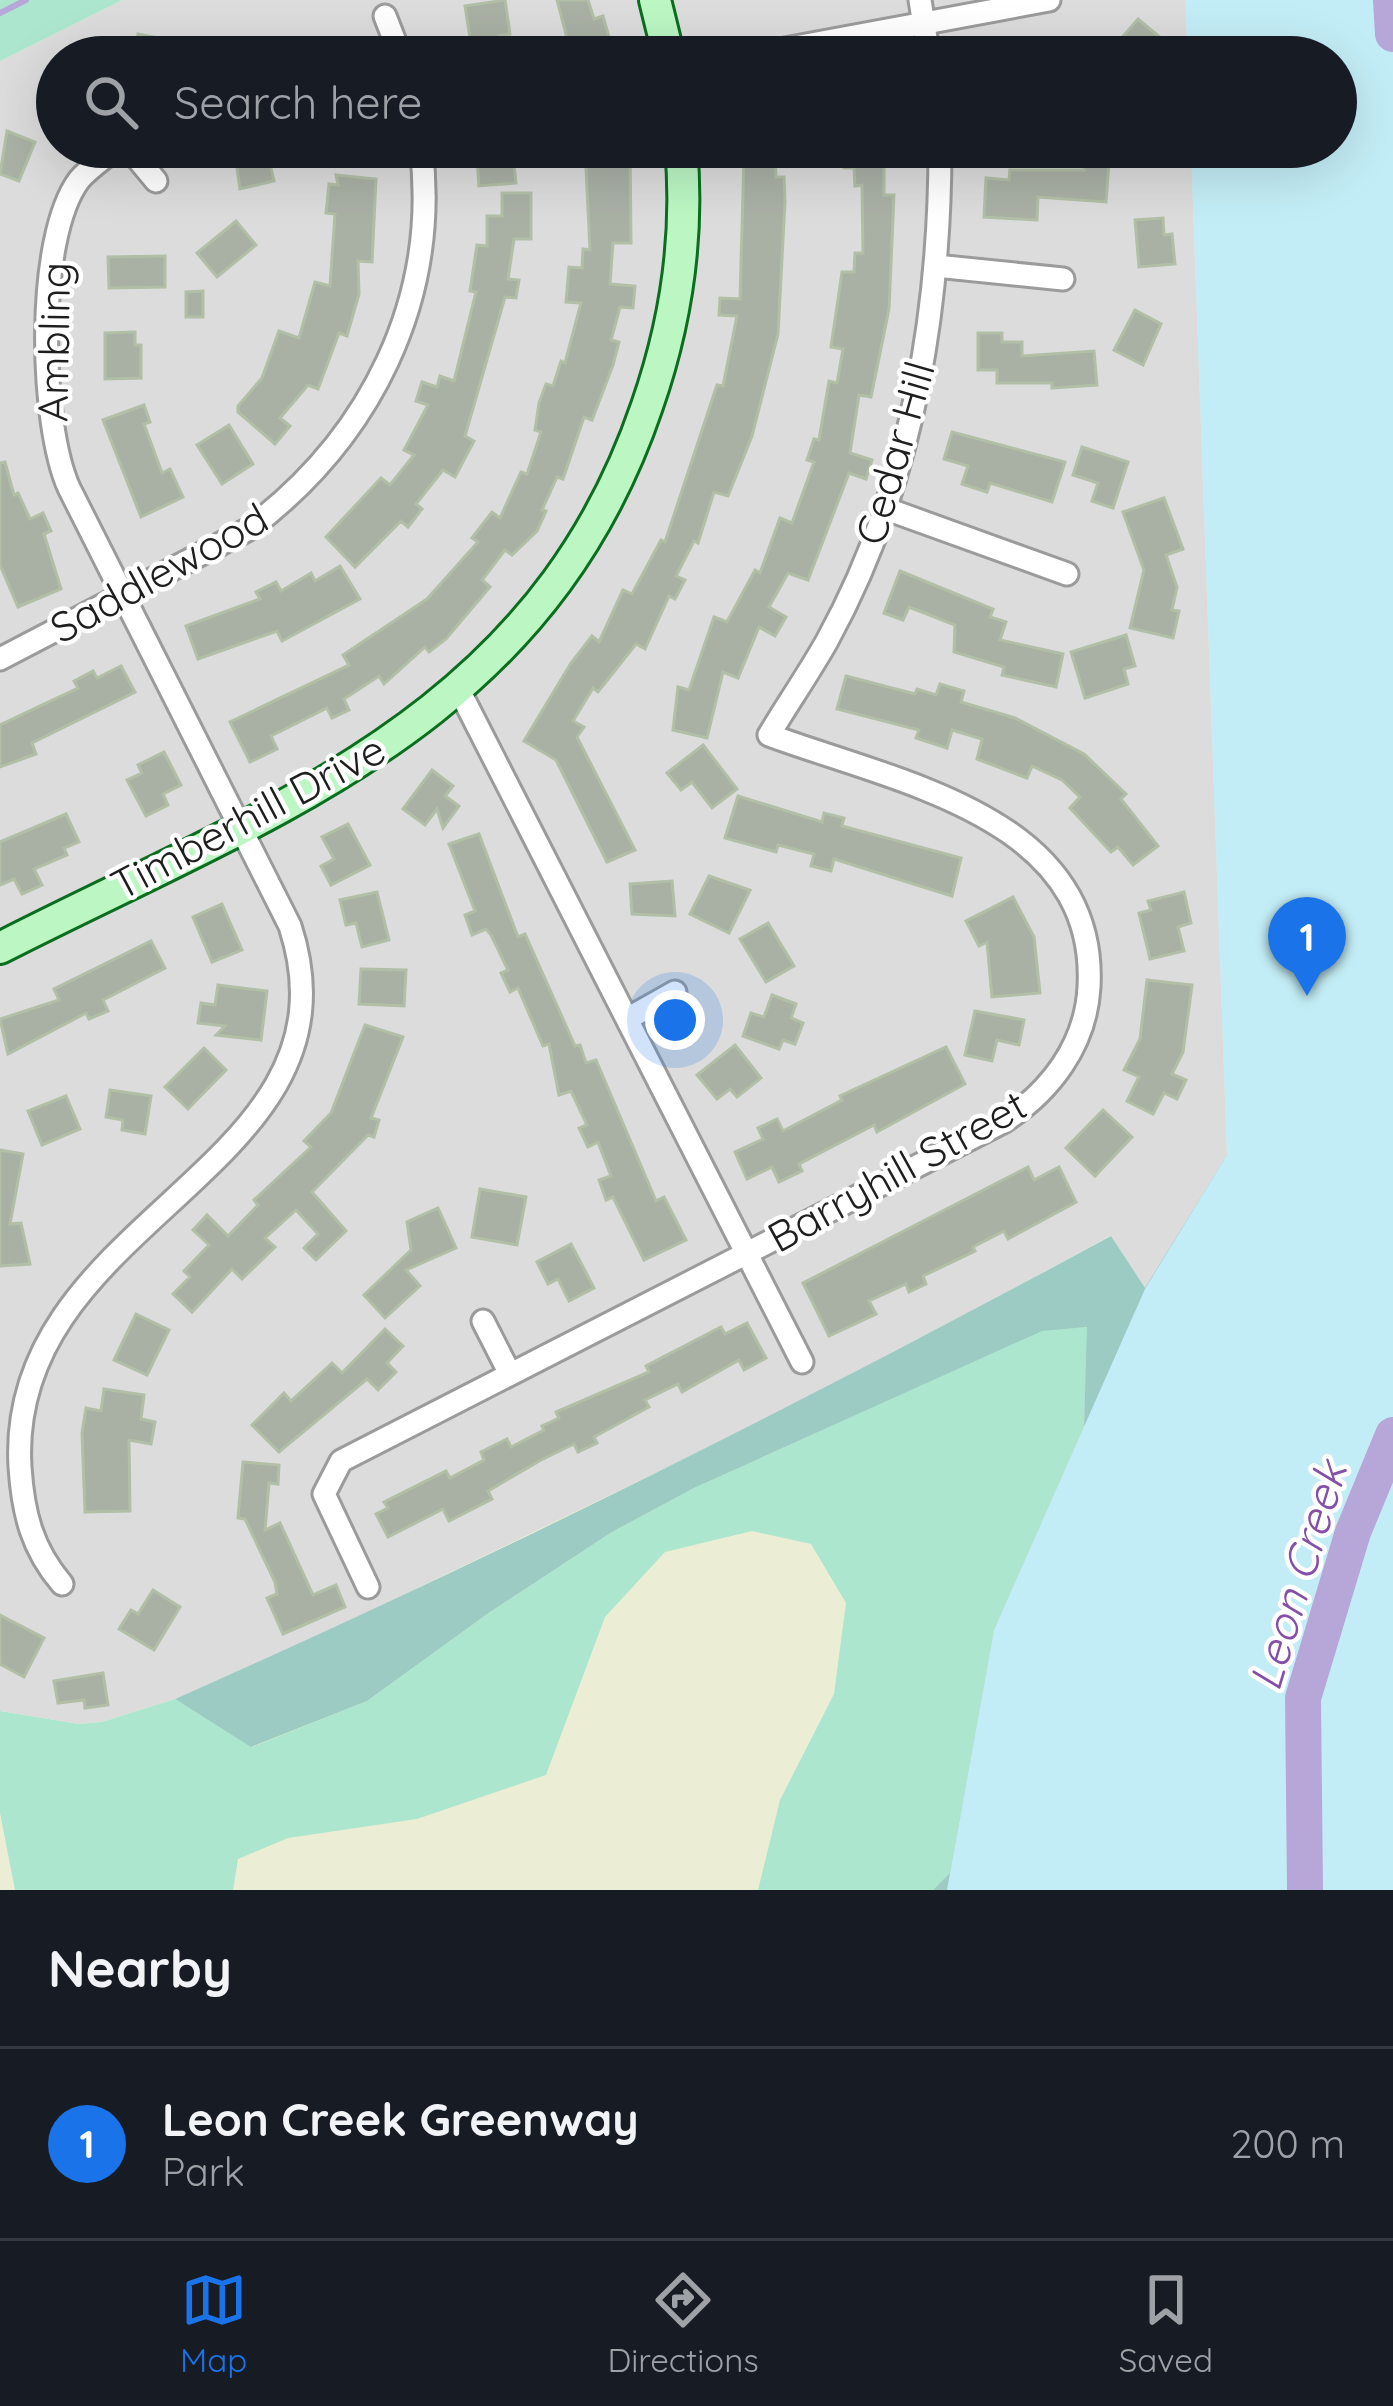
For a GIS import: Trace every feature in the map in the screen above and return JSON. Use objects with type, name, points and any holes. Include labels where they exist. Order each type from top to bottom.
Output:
[{"type":"street","points":[[655,0],[664,36]]},
{"type":"street","points":[[920,0],[926,36]]},
{"type":"street","points":[[854,36],[1049,0]]},
{"type":"street","points":[[385,16],[393,36]]},
{"type":"street","name":"Ambling","points":[[62,1585],[34,1541],[23,1507],[20,1452],[30,1395],[53,1333],[71,1299],[99,1269],[259,1115],[296,1044],[303,984],[297,945],[54,447],[47,404],[52,257],[66,205],[80,179],[93,168]]},
{"type":"street","name":"Ambling","points":[[145,168],[156,181]]},
{"type":"street","name":"Saddlewood","points":[[0,659],[213,551],[282,504],[340,444],[384,373],[413,294],[424,211],[422,168]]},
{"type":"street","name":"Timberhill Drive","points":[[0,948],[313,790],[459,690],[529,621],[571,564],[636,439],[657,380],[682,255],[681,168]]},
{"type":"street","name":"Cedar Hill","points":[[769,735],[827,641],[884,508],[920,383],[936,266],[939,168]]},
{"type":"street","points":[[936,266],[1063,279]]},
{"type":"street","points":[[884,508],[1067,574]]},
{"type":"street","points":[[459,690],[750,1251],[802,1361]]},
{"type":"street","name":"Barryhill Street","points":[[368,1587],[328,1509],[325,1484],[341,1461],[1018,1112],[1066,1060],[1089,993],[1083,922],[1050,863],[1024,839],[981,814],[769,735]]},
{"type":"street","points":[[629,1018],[675,992]]},
{"type":"street","points":[[483,1321],[510,1374]]},
{"type":"shaded area","points":[[122,0],[1186,0],[1187,36],[50,36]]},
{"type":"shaded area","points":[[1186,0],[1393,0],[1393,1890],[947,1890],[994,1630],[1145,1289],[1227,1155],[1192,168],[1357,168],[1357,36],[1187,36]]},
{"type":"shaded area","points":[[36,43],[36,168],[1192,168],[1227,1155],[1145,1289],[1110,1236],[825,1391],[323,1634],[175,1699],[102,1722],[79,1724],[0,1711],[0,61]]},
{"type":"shaded area","points":[[1326,811],[1075,1890],[933,1890],[950,1873],[994,1630],[1084,1427],[1087,1327],[1042,1331],[694,1488],[612,1532],[367,1701],[251,1747],[175,1699],[648,1477],[1111,1236],[1145,1288],[1227,1155]]},
{"type":"shaded area","points":[[1111,1236],[1145,1289],[994,1630],[947,1890],[0,1890],[0,1711],[79,1724],[102,1722],[175,1699],[323,1634],[825,1391]]},
{"type":"green space","points":[[0,0],[122,0],[50,36],[36,36],[36,43],[0,61]]},
{"type":"green space","points":[[1088,1327],[1084,1427],[994,1630],[950,1874],[933,1890],[758,1890],[780,1800],[834,1694],[846,1603],[811,1544],[752,1531],[665,1552],[605,1617],[546,1775],[417,1819],[288,1838],[238,1859],[233,1890],[15,1890],[0,1813],[0,1711],[79,1724],[102,1722],[175,1699],[252,1747],[367,1701],[612,1532],[694,1488],[1042,1330]]},
{"type":"building","points":[[505,0],[510,34],[470,36],[465,6]]},
{"type":"building","points":[[557,0],[588,0],[594,19],[603,16],[609,36],[566,36]]},
{"type":"building","points":[[1138,19],[1158,36],[1123,36]]},
{"type":"building","points":[[7,131],[35,142],[19,181],[0,174]]},
{"type":"building","points":[[237,168],[271,168],[274,181],[240,189]]},
{"type":"building","points":[[478,168],[514,168],[516,183],[479,186]]},
{"type":"building","points":[[586,168],[630,168],[631,243],[613,243],[610,284],[635,286],[633,308],[620,307],[611,340],[619,342],[613,365],[592,420],[584,417],[563,479],[557,477],[537,531],[512,555],[505,550],[482,580],[490,587],[446,639],[429,652],[425,647],[384,684],[379,676],[344,699],[349,710],[332,718],[327,708],[271,736],[277,749],[250,762],[230,722],[349,665],[343,655],[427,599],[478,542],[472,538],[492,512],[500,518],[521,472],[527,474],[541,432],[535,430],[546,384],[553,386],[561,361],[565,363],[581,303],[566,302],[569,267],[582,268],[583,249],[590,250]]},
{"type":"building","points":[[744,168],[776,168],[776,177],[784,177],[785,202],[778,334],[752,436],[728,496],[714,492],[698,543],[694,541],[676,576],[685,580],[675,599],[669,596],[645,649],[636,644],[598,692],[593,688],[573,721],[584,727],[577,737],[635,850],[607,862],[556,760],[524,741],[571,663],[592,636],[599,642],[623,590],[632,594],[661,540],[665,542],[717,385],[723,386],[737,316],[719,315],[720,298],[740,299]]},
{"type":"building","points":[[854,168],[884,168],[884,195],[894,195],[889,309],[871,397],[859,395],[850,453],[872,460],[866,479],[849,473],[808,580],[788,573],[769,607],[786,617],[775,636],[759,627],[738,678],[723,672],[707,738],[673,730],[678,687],[689,690],[714,617],[727,622],[755,570],[760,573],[780,518],[792,523],[814,462],[807,460],[814,439],[819,440],[829,381],[837,383],[843,349],[831,347],[842,272],[854,272],[855,253],[863,253],[862,185],[855,186]]},
{"type":"building","points":[[1109,168],[1106,202],[1038,197],[1037,220],[984,217],[986,178],[1009,180],[1010,170]]},
{"type":"building","points":[[336,175],[376,179],[372,262],[358,261],[359,294],[347,336],[339,333],[318,389],[308,385],[280,418],[290,426],[275,444],[238,412],[238,406],[262,378],[279,331],[299,338],[315,282],[330,286],[335,214],[326,213],[329,184],[338,185]]},
{"type":"building","points":[[502,193],[531,193],[531,239],[514,239],[508,279],[519,280],[516,298],[505,297],[465,436],[474,441],[455,477],[443,470],[416,504],[422,509],[408,527],[401,521],[355,567],[326,537],[381,478],[390,485],[414,455],[404,450],[428,405],[416,401],[422,382],[437,387],[440,376],[454,381],[476,292],[470,291],[477,245],[487,246],[487,216],[502,216]]},
{"type":"building","points":[[1163,218],[1164,235],[1172,234],[1175,264],[1139,267],[1135,220]]},
{"type":"building","points":[[236,221],[256,245],[217,277],[197,253]]},
{"type":"building","points":[[165,256],[165,287],[109,288],[108,257]]},
{"type":"building","points":[[203,291],[203,317],[186,317],[186,292]]},
{"type":"building","points":[[1135,310],[1161,324],[1143,365],[1114,350]]},
{"type":"building","points":[[135,332],[135,345],[141,345],[141,378],[105,379],[105,333]]},
{"type":"building","points":[[978,333],[1002,333],[1002,342],[1022,342],[1022,356],[1094,351],[1097,385],[1052,388],[1052,383],[997,383],[997,370],[978,370]]},
{"type":"building","points":[[144,405],[150,422],[144,424],[162,473],[170,469],[183,497],[141,517],[103,420]]},
{"type":"building","points":[[229,425],[253,464],[222,484],[197,445]]},
{"type":"building","points":[[952,432],[1065,462],[1052,502],[990,483],[987,492],[962,484],[968,466],[944,459]]},
{"type":"building","points":[[1082,447],[1128,462],[1113,508],[1092,501],[1098,483],[1073,475]]},
{"type":"building","points":[[5,462],[14,495],[18,493],[30,519],[43,513],[51,531],[44,534],[61,589],[18,607],[0,565],[0,463]]},
{"type":"building","points":[[1164,498],[1183,549],[1166,555],[1177,587],[1172,610],[1179,611],[1173,638],[1130,628],[1144,570],[1123,512]]},
{"type":"building","points":[[340,566],[360,599],[282,641],[277,631],[198,659],[186,626],[260,599],[256,592],[276,582],[281,591],[311,573],[315,581]]},
{"type":"building","points":[[900,571],[993,609],[990,617],[1006,622],[1000,640],[1063,654],[1056,687],[1002,675],[1004,667],[954,652],[955,625],[909,607],[903,620],[884,613]]},
{"type":"building","points":[[1126,635],[1135,666],[1124,669],[1128,684],[1085,698],[1071,652]]},
{"type":"building","points":[[121,666],[135,692],[32,743],[36,754],[0,767],[0,725],[78,688],[74,681],[93,671],[97,678]]},
{"type":"building","points":[[846,676],[915,694],[917,689],[936,695],[940,684],[964,691],[961,702],[1015,718],[1084,754],[1126,794],[1121,799],[1158,846],[1133,865],[1118,847],[1111,852],[1070,808],[1080,797],[1062,780],[1032,766],[1027,778],[977,759],[982,739],[952,730],[947,748],[916,738],[919,730],[837,709]]},
{"type":"building","points":[[703,745],[737,789],[712,808],[692,782],[681,790],[667,773]]},
{"type":"building","points":[[164,752],[181,785],[163,794],[168,805],[146,816],[127,780],[142,773],[138,765]]},
{"type":"building","points":[[432,770],[453,786],[445,796],[459,806],[443,828],[437,809],[425,825],[403,809]]},
{"type":"building","points":[[738,796],[822,822],[824,813],[844,818],[842,826],[961,858],[952,896],[834,859],[831,871],[811,866],[814,854],[778,845],[776,852],[725,838]]},
{"type":"building","points":[[66,814],[79,842],[64,848],[67,855],[34,869],[42,885],[22,894],[14,879],[0,885],[0,842]]},
{"type":"building","points":[[348,824],[370,865],[331,885],[321,866],[334,859],[322,837]]},
{"type":"building","points":[[479,834],[518,937],[525,934],[575,1046],[580,1045],[586,1063],[596,1060],[656,1201],[664,1197],[686,1240],[644,1260],[613,1197],[606,1200],[599,1180],[611,1176],[598,1142],[588,1147],[579,1128],[587,1125],[571,1091],[559,1095],[549,1044],[543,1046],[518,988],[510,992],[501,973],[508,970],[491,935],[486,929],[472,935],[465,915],[475,911],[449,844]]},
{"type":"building","points":[[709,876],[750,890],[729,933],[690,914]]},
{"type":"building","points":[[672,881],[675,916],[632,914],[630,884]]},
{"type":"building","points":[[377,892],[389,940],[362,947],[356,923],[346,925],[340,900]]},
{"type":"building","points":[[1184,892],[1191,923],[1178,927],[1184,951],[1150,959],[1139,913],[1151,910],[1148,901]]},
{"type":"building","points":[[1013,897],[1034,937],[1040,993],[992,997],[987,942],[979,946],[966,921]]},
{"type":"building","points":[[222,904],[242,950],[212,962],[193,917]]},
{"type":"building","points":[[768,923],[794,966],[766,982],[740,939]]},
{"type":"building","points":[[151,941],[165,968],[103,1000],[108,1011],[89,1019],[86,1013],[8,1054],[0,1019],[59,1000],[54,989]]},
{"type":"building","points":[[361,969],[406,970],[404,1006],[359,1004]]},
{"type":"building","points":[[1147,980],[1192,985],[1183,1052],[1172,1074],[1186,1080],[1177,1099],[1164,1093],[1153,1114],[1127,1101],[1139,1077],[1124,1070],[1140,1039]]},
{"type":"building","points":[[218,985],[267,991],[261,1040],[216,1035],[225,1026],[198,1023],[201,1003],[215,1005]]},
{"type":"building","points":[[772,995],[796,1004],[791,1018],[803,1023],[795,1044],[783,1040],[779,1049],[743,1036],[751,1013],[764,1017]]},
{"type":"building","points":[[975,1011],[1024,1020],[1019,1045],[997,1040],[992,1061],[965,1055]]},
{"type":"building","points":[[365,1025],[403,1037],[371,1118],[379,1120],[374,1137],[368,1135],[312,1192],[346,1231],[316,1260],[304,1248],[318,1234],[296,1210],[265,1238],[275,1247],[242,1279],[232,1269],[192,1312],[173,1294],[190,1277],[184,1271],[209,1245],[193,1230],[207,1215],[228,1236],[258,1205],[254,1200],[311,1147],[304,1141],[331,1113]]},
{"type":"building","points":[[735,1045],[761,1078],[737,1097],[730,1089],[717,1099],[697,1075]]},
{"type":"building","points":[[946,1047],[965,1084],[877,1132],[874,1125],[799,1164],[802,1171],[779,1182],[772,1167],[747,1179],[735,1152],[763,1139],[758,1128],[777,1119],[783,1131],[842,1100],[840,1096]]},
{"type":"building","points":[[204,1048],[226,1070],[188,1109],[165,1087]]},
{"type":"building","points":[[110,1090],[151,1096],[145,1134],[122,1130],[123,1120],[106,1117]]},
{"type":"building","points":[[66,1096],[80,1129],[42,1145],[28,1111]]},
{"type":"building","points":[[1103,1110],[1132,1137],[1095,1176],[1066,1148]]},
{"type":"building","points":[[0,1150],[23,1154],[10,1224],[21,1223],[30,1264],[0,1266]]},
{"type":"building","points":[[1028,1167],[1034,1180],[1059,1167],[1076,1202],[1008,1239],[1004,1231],[973,1247],[975,1251],[923,1276],[926,1284],[909,1292],[906,1284],[869,1301],[876,1314],[829,1336],[803,1283]]},
{"type":"building","points":[[480,1189],[526,1197],[517,1245],[472,1237]]},
{"type":"building","points":[[438,1208],[456,1248],[406,1270],[420,1286],[385,1318],[364,1295],[411,1250],[407,1222]]},
{"type":"building","points":[[571,1244],[594,1288],[569,1301],[558,1279],[548,1284],[537,1262]]},
{"type":"building","points":[[136,1314],[169,1330],[147,1375],[114,1360]]},
{"type":"building","points":[[747,1323],[766,1358],[744,1370],[739,1360],[682,1392],[678,1384],[645,1400],[649,1407],[594,1437],[597,1443],[578,1452],[574,1444],[488,1491],[492,1499],[449,1521],[443,1509],[388,1537],[376,1514],[388,1508],[384,1502],[446,1471],[450,1478],[484,1460],[481,1452],[507,1439],[511,1447],[544,1430],[542,1426],[559,1418],[556,1412],[649,1372],[646,1366],[721,1327],[725,1334]]},
{"type":"building","points":[[385,1329],[403,1346],[387,1363],[396,1372],[378,1390],[367,1379],[279,1452],[252,1425],[284,1393],[291,1401],[332,1363],[342,1373]]},
{"type":"building","points":[[104,1389],[144,1395],[141,1419],[155,1422],[151,1444],[129,1440],[130,1511],[85,1512],[82,1433],[86,1408],[101,1411]]},
{"type":"building","points":[[243,1462],[279,1465],[278,1484],[269,1483],[265,1530],[280,1523],[313,1595],[336,1585],[345,1607],[283,1634],[267,1598],[277,1594],[275,1582],[245,1519],[238,1518]]},
{"type":"building","points":[[153,1590],[180,1607],[154,1650],[119,1629],[131,1610],[138,1614]]},
{"type":"building","points":[[0,1615],[44,1638],[24,1677],[0,1664]]},
{"type":"building","points":[[103,1673],[108,1705],[85,1708],[84,1700],[58,1703],[54,1681]]},
{"type":"waterway","points":[[0,13],[26,0]]},
{"type":"waterway","name":"Leon Creek","points":[[1391,0],[1393,34]]},
{"type":"waterway","name":"Leon Creek","points":[[1305,1890],[1303,1698],[1353,1532],[1393,1435]]},
{"type":"place","name":"Leon Creek Greenway","points":[[1307,996]]}]
